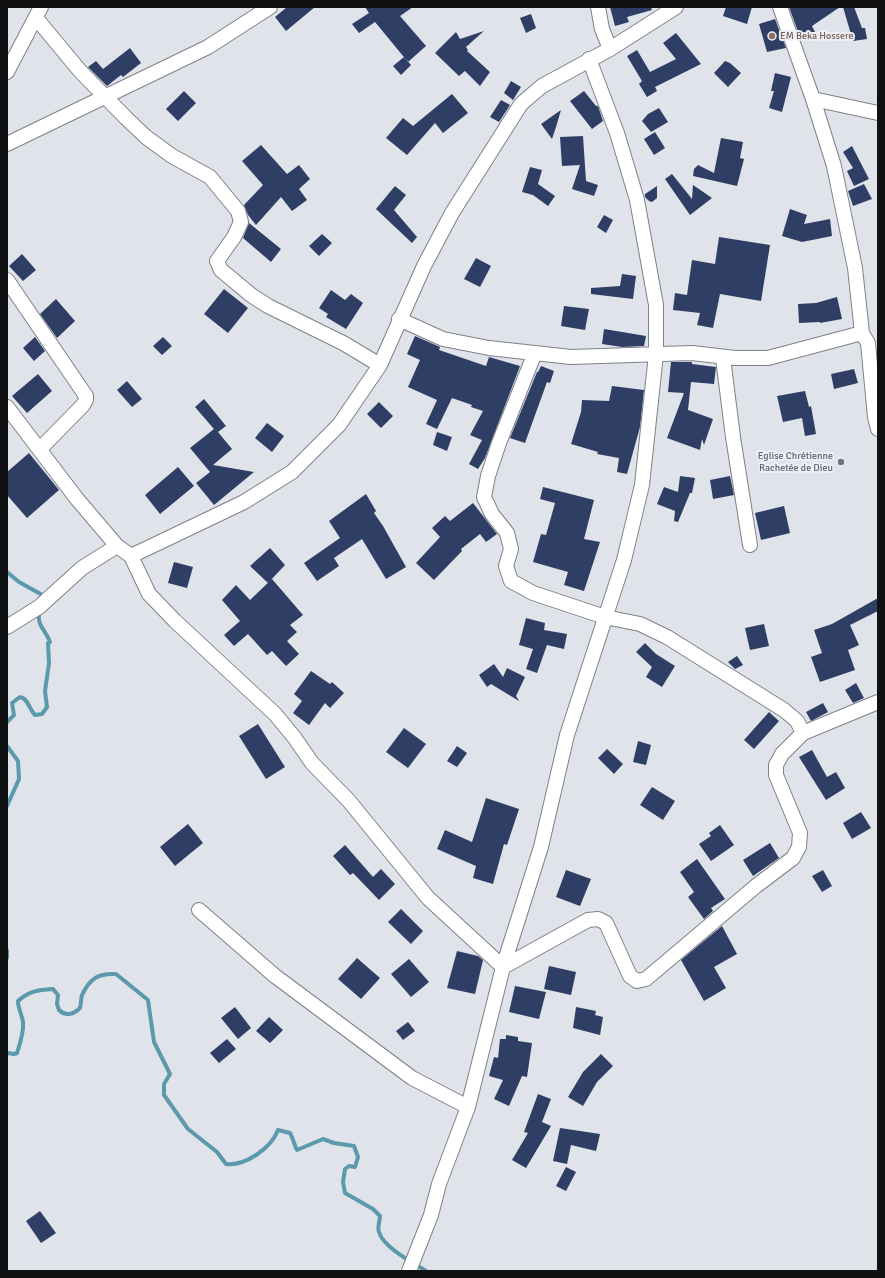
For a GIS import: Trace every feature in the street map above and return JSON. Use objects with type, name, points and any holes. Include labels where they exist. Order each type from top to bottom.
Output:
[{"type":"street","points":[[7,144],[208,47],[270,7]]},
{"type":"street","points":[[598,7],[602,29],[610,49]]},
{"type":"street","points":[[131,556],[244,502],[292,472],[339,425],[380,365],[399,319],[452,212],[521,104],[542,86],[589,59],[610,49],[676,7]]},
{"type":"street","points":[[780,7],[813,99],[839,186],[869,340],[875,417],[878,429]]},
{"type":"street","points":[[7,72],[39,12],[80,71],[105,97],[146,137],[172,156],[210,178],[238,211],[241,222],[234,237],[217,261],[221,270],[268,306],[343,343],[380,365]]},
{"type":"street","points":[[409,1271],[431,1215],[439,1184],[468,1107],[503,967],[541,847],[567,735],[604,617],[624,560],[642,485],[656,354],[656,305],[637,200],[617,133],[589,59]]},
{"type":"street","points":[[813,99],[878,113]]},
{"type":"street","points":[[7,280],[86,396],[86,400],[83,405],[40,449]]},
{"type":"street","points":[[399,319],[443,339],[534,355],[571,357],[692,353],[723,358],[768,358],[869,340]]},
{"type":"street","points":[[534,355],[499,443],[488,476],[484,497],[492,514],[507,533],[511,549],[506,566],[511,581],[533,593],[604,617],[640,624],[667,637],[784,710],[797,721],[803,733]]},
{"type":"street","points":[[723,358],[733,437],[750,545]]},
{"type":"street","points":[[7,407],[77,499],[117,546],[131,556],[149,594],[175,621],[275,714],[294,737],[312,763],[349,801],[428,898],[503,967]]},
{"type":"street","points":[[7,627],[39,607],[82,568],[117,546]]},
{"type":"street","points":[[503,967],[588,920],[598,919],[606,923],[630,976],[637,981],[646,979],[756,886],[793,858],[799,846],[800,833],[776,775],[776,765],[782,754],[803,733],[878,702]]},
{"type":"street","points":[[199,910],[275,976],[412,1078],[468,1107]]},
{"type":"building","points":[[287,7],[315,7],[286,31],[275,17]]},
{"type":"building","points":[[365,7],[413,7],[400,16],[426,46],[408,62],[375,22],[359,33],[352,24],[369,13]]},
{"type":"building","points":[[610,7],[651,7],[652,10],[627,17],[629,22],[615,26]]},
{"type":"building","points":[[726,7],[752,7],[747,24],[723,16]]},
{"type":"building","points":[[789,7],[840,7],[812,26],[815,32],[800,37]]},
{"type":"building","points":[[843,7],[854,7],[862,28],[865,28],[867,39],[853,41]]},
{"type":"building","points":[[531,14],[536,28],[526,33],[520,18]]},
{"type":"building","points":[[775,19],[786,48],[767,52],[759,24]]},
{"type":"building","points":[[484,31],[466,47],[468,50],[467,51],[490,72],[480,86],[465,71],[459,76],[435,53],[456,32],[460,39]]},
{"type":"building","points":[[676,33],[701,64],[655,87],[657,91],[647,97],[639,84],[642,81],[627,56],[637,50],[650,72],[676,59],[663,43]]},
{"type":"building","points":[[130,48],[141,63],[123,77],[121,75],[107,86],[88,67],[96,61],[103,69]]},
{"type":"building","points":[[404,57],[411,65],[401,75],[393,66]]},
{"type":"building","points":[[725,61],[730,63],[741,73],[728,87],[714,73]]},
{"type":"building","points":[[775,73],[791,77],[782,112],[769,108],[774,91],[771,91]]},
{"type":"building","points":[[511,81],[521,87],[513,100],[504,93]]},
{"type":"building","points":[[184,91],[196,103],[178,121],[166,109]]},
{"type":"building","points":[[584,91],[596,106],[598,106],[603,121],[592,129],[570,101]]},
{"type":"building","points":[[452,94],[468,113],[443,133],[435,123],[407,155],[386,138],[403,118],[413,126]]},
{"type":"building","points":[[501,100],[510,105],[499,122],[490,117]]},
{"type":"building","points":[[659,108],[668,122],[651,132],[642,121],[648,114]]},
{"type":"building","points":[[561,110],[556,127],[552,139],[541,124]]},
{"type":"building","points":[[655,132],[665,148],[654,155],[644,139]]},
{"type":"building","points":[[583,136],[586,181],[598,185],[594,196],[572,189],[580,165],[562,166],[560,137]]},
{"type":"building","points":[[721,138],[743,142],[740,158],[744,159],[737,186],[693,176],[694,169],[698,165],[714,173]]},
{"type":"building","points":[[261,145],[287,174],[299,165],[310,179],[299,189],[307,200],[292,211],[281,197],[256,225],[248,215],[244,205],[263,185],[242,161]]},
{"type":"building","points":[[852,146],[869,179],[854,186],[847,171],[853,168],[843,152]]},
{"type":"building","points":[[530,167],[542,170],[538,184],[555,196],[548,206],[533,195],[522,192]]},
{"type":"building","points":[[672,174],[692,199],[693,185],[712,198],[690,215],[665,179]]},
{"type":"building","points":[[864,184],[872,199],[853,206],[848,191]]},
{"type":"building","points":[[395,186],[406,195],[394,210],[417,237],[412,243],[376,209]]},
{"type":"building","points":[[657,186],[657,198],[652,202],[649,201],[645,197],[645,194]]},
{"type":"building","points":[[790,209],[807,215],[804,224],[830,219],[832,236],[802,242],[782,236]]},
{"type":"building","points":[[604,215],[613,220],[606,233],[597,227]]},
{"type":"building","points":[[249,223],[281,249],[271,262],[243,238]]},
{"type":"building","points":[[322,234],[332,243],[319,256],[309,246]]},
{"type":"building","points":[[719,237],[770,245],[761,301],[720,294],[713,328],[697,325],[700,313],[673,310],[675,293],[687,295],[692,260],[715,264]]},
{"type":"building","points":[[22,254],[36,270],[23,281],[9,266]]},
{"type":"building","points":[[476,258],[491,266],[480,287],[464,279]]},
{"type":"building","points":[[622,274],[636,276],[633,299],[591,294],[591,288],[620,286]]},
{"type":"building","points":[[224,289],[248,308],[228,333],[204,314]]},
{"type":"building","points":[[331,290],[345,300],[351,294],[363,303],[346,329],[326,317],[328,314],[319,308]]},
{"type":"building","points":[[837,297],[842,319],[820,323],[799,323],[798,304],[816,303]]},
{"type":"building","points":[[56,299],[75,321],[57,338],[40,314]]},
{"type":"building","points":[[564,306],[589,309],[585,330],[561,326]]},
{"type":"building","points":[[604,329],[646,336],[644,346],[622,347],[602,344]]},
{"type":"building","points":[[415,336],[440,347],[439,350],[486,366],[489,357],[520,366],[485,458],[478,469],[469,464],[482,440],[470,435],[483,411],[471,407],[472,405],[452,398],[437,429],[426,424],[437,400],[408,387],[420,360],[407,354]]},
{"type":"building","points":[[35,337],[45,351],[34,361],[23,348]]},
{"type":"building","points":[[163,337],[172,346],[162,355],[153,346]]},
{"type":"building","points":[[671,362],[692,362],[692,364],[716,367],[714,384],[691,382],[688,410],[713,419],[704,445],[702,439],[700,450],[667,438],[684,393],[668,392]]},
{"type":"building","points":[[541,366],[554,371],[550,383],[547,382],[525,443],[510,438],[537,372]]},
{"type":"building","points":[[854,369],[858,383],[834,389],[831,374]]},
{"type":"building","points":[[38,374],[52,391],[27,413],[12,396]]},
{"type":"building","points":[[127,381],[142,399],[132,407],[117,390]]},
{"type":"building","points":[[612,386],[644,390],[640,427],[627,474],[617,472],[619,458],[597,454],[598,452],[571,444],[581,412],[582,400],[609,401]]},
{"type":"building","points":[[805,391],[809,407],[811,406],[816,434],[805,436],[802,418],[783,422],[777,396]]},
{"type":"building","points":[[204,399],[226,426],[218,432],[232,449],[213,465],[254,472],[214,505],[196,483],[210,472],[190,448],[214,429],[195,407]]},
{"type":"building","points":[[379,402],[393,416],[381,428],[367,414]]},
{"type":"building","points":[[267,423],[284,436],[272,452],[255,438]]},
{"type":"building","points":[[437,432],[452,437],[447,451],[433,445]]},
{"type":"building","points":[[29,453],[59,490],[27,518],[7,495],[7,472]]},
{"type":"building","points":[[178,467],[194,486],[160,514],[145,495]]},
{"type":"building","points":[[680,476],[695,478],[692,493],[690,493],[678,522],[674,521],[675,511],[657,504],[664,487],[678,492]]},
{"type":"building","points":[[730,476],[734,495],[713,499],[710,480]]},
{"type":"building","points":[[543,487],[594,500],[584,539],[600,542],[584,591],[564,585],[568,572],[533,562],[541,534],[546,535],[555,503],[540,499]]},
{"type":"building","points":[[366,494],[376,511],[374,513],[406,567],[386,579],[362,539],[334,558],[339,566],[317,581],[304,563],[340,538],[329,521]]},
{"type":"building","points":[[473,503],[497,534],[486,542],[480,534],[461,549],[462,551],[434,580],[416,563],[440,537],[432,528],[445,516],[450,521]]},
{"type":"building","points":[[784,506],[790,533],[761,540],[755,513]]},
{"type":"building","points":[[270,548],[285,565],[268,583],[250,566]]},
{"type":"building","points":[[174,562],[193,567],[187,588],[168,583]]},
{"type":"building","points":[[272,579],[303,615],[290,625],[297,632],[287,641],[299,654],[286,666],[272,651],[267,655],[248,634],[234,646],[224,635],[240,621],[222,600],[236,585],[250,600]]},
{"type":"building","points":[[878,598],[878,611],[850,625],[859,645],[848,650],[855,670],[820,682],[811,657],[822,653],[814,630],[832,624]]},
{"type":"building","points":[[526,618],[545,623],[544,630],[567,634],[564,649],[547,645],[537,673],[526,669],[533,649],[519,645]]},
{"type":"building","points":[[764,624],[769,646],[750,650],[745,628]]},
{"type":"building","points":[[645,643],[656,654],[675,666],[662,687],[646,677],[652,667],[636,652]]},
{"type":"building","points":[[737,656],[743,665],[735,669],[728,662]]},
{"type":"building","points":[[494,664],[503,677],[507,668],[525,677],[516,696],[519,701],[491,684],[487,687],[479,675]]},
{"type":"building","points":[[311,671],[330,684],[332,682],[344,693],[330,708],[325,703],[309,725],[293,713],[302,701],[294,694]]},
{"type":"building","points":[[856,683],[864,698],[853,703],[845,690]]},
{"type":"building","points":[[823,703],[828,712],[811,721],[806,712]]},
{"type":"building","points":[[769,712],[779,721],[754,749],[744,740]]},
{"type":"building","points":[[258,724],[285,767],[266,779],[239,736]]},
{"type":"building","points":[[404,728],[426,744],[408,768],[386,752]]},
{"type":"building","points":[[638,741],[651,745],[646,765],[633,762]]},
{"type":"building","points":[[457,746],[467,753],[457,767],[447,761]]},
{"type":"building","points":[[607,749],[623,764],[614,774],[598,758]]},
{"type":"building","points":[[812,750],[827,777],[836,772],[845,788],[826,800],[799,757]]},
{"type":"building","points":[[652,787],[675,801],[663,820],[640,805]]},
{"type":"building","points":[[486,798],[519,809],[507,845],[504,844],[493,884],[473,878],[476,866],[437,849],[445,830],[472,842]]},
{"type":"building","points":[[861,812],[871,828],[852,839],[843,823]]},
{"type":"building","points":[[188,824],[203,843],[175,866],[160,847]]},
{"type":"building","points":[[720,825],[734,845],[711,861],[699,844],[711,836],[709,833]]},
{"type":"building","points":[[770,843],[779,858],[753,876],[743,860]]},
{"type":"building","points":[[345,845],[373,877],[381,869],[395,884],[379,900],[353,873],[350,875],[333,856]]},
{"type":"building","points":[[697,859],[725,899],[711,908],[713,911],[704,919],[688,897],[694,892],[680,872]]},
{"type":"building","points":[[566,870],[591,879],[580,906],[556,897]]},
{"type":"building","points":[[823,870],[832,886],[822,892],[812,876]]},
{"type":"building","points":[[401,909],[423,931],[411,944],[388,922]]},
{"type":"building","points":[[722,926],[737,954],[714,967],[726,988],[704,1001],[681,960]]},
{"type":"building","points":[[457,951],[478,956],[483,960],[475,994],[447,988]]},
{"type":"building","points":[[357,958],[380,978],[361,999],[338,979]]},
{"type":"building","points":[[409,959],[429,982],[411,997],[391,974]]},
{"type":"building","points":[[549,966],[576,972],[571,995],[544,989]]},
{"type":"building","points":[[515,986],[546,992],[539,1019],[509,1012]]},
{"type":"building","points":[[235,1007],[251,1028],[238,1039],[221,1018]]},
{"type":"building","points":[[576,1007],[596,1011],[595,1015],[603,1017],[600,1035],[573,1028]]},
{"type":"building","points":[[269,1017],[283,1030],[270,1043],[256,1031]]},
{"type":"building","points":[[408,1022],[415,1031],[403,1040],[396,1031]]},
{"type":"building","points":[[506,1035],[518,1037],[518,1041],[532,1043],[527,1077],[522,1076],[509,1106],[494,1099],[503,1080],[489,1076],[494,1057],[498,1058],[500,1039],[506,1039]]},
{"type":"building","points":[[227,1039],[236,1049],[219,1063],[210,1053]]},
{"type":"building","points":[[601,1054],[613,1066],[597,1082],[583,1106],[568,1097],[583,1072]]},
{"type":"building","points":[[538,1094],[551,1099],[542,1122],[551,1126],[526,1168],[512,1160],[528,1133],[524,1132]]},
{"type":"building","points":[[560,1128],[600,1134],[596,1151],[571,1145],[567,1164],[553,1161]]},
{"type":"building","points":[[566,1167],[576,1172],[566,1191],[556,1186]]},
{"type":"building","points":[[40,1211],[56,1233],[41,1243],[26,1221]]},
{"type":"waterway","points":[[7,572],[19,582],[46,597]]},
{"type":"waterway","points":[[7,722],[14,715],[12,703],[20,697],[25,699],[35,715],[42,714],[47,707],[45,691],[49,663],[48,643],[50,642],[39,622],[39,614],[41,611]]},
{"type":"waterway","points":[[7,746],[18,761],[19,779],[7,806]]},
{"type":"waterway","points":[[7,950],[7,958]]},
{"type":"waterway","points":[[7,1053],[17,1053],[23,1029],[22,1016],[18,1001],[26,995],[53,989],[58,995],[57,1004],[59,1010],[70,1014],[80,1008],[82,995],[88,984],[105,974],[116,974],[148,1000],[154,1042],[170,1074],[164,1084],[164,1095],[188,1129],[217,1152],[226,1164],[242,1162],[257,1154],[270,1143],[278,1130],[290,1133],[297,1150],[323,1139],[334,1143],[354,1146],[358,1157],[355,1167],[349,1166],[345,1169],[343,1182],[345,1193],[373,1209],[380,1216],[378,1230],[386,1243],[406,1259],[426,1271]]},
{"type":"place","name":"EM Beka Hossere","points":[[772,36]]},
{"type":"place","name":"Eglise Chrétienne Rachetée de Dieu","points":[[841,462]]}]
